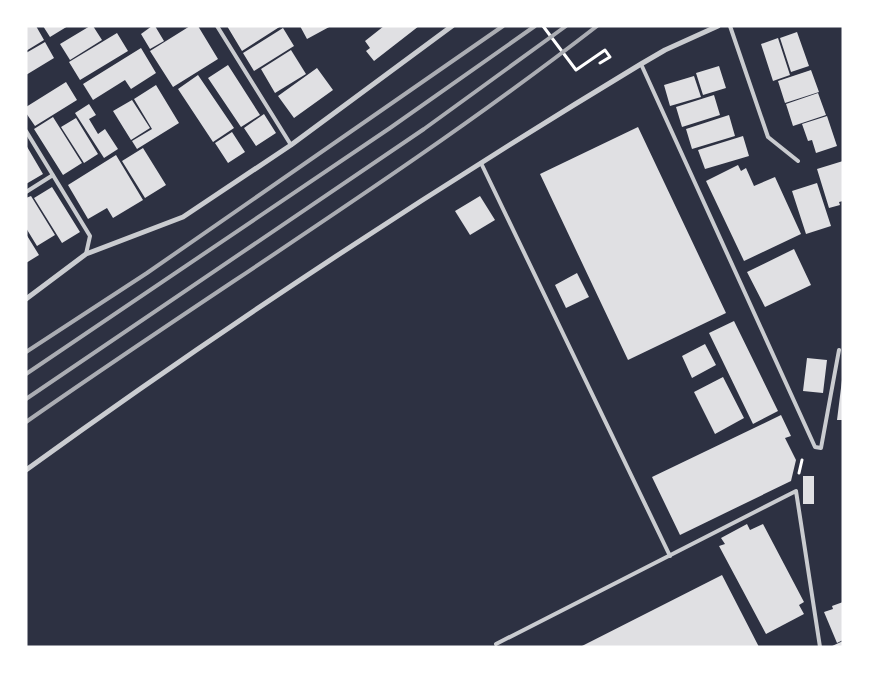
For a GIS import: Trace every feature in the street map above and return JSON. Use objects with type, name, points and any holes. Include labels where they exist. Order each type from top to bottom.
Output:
[{"type":"street","points":[[26,299],[86,254],[183,217],[291,145],[452,26]]},
{"type":"street","points":[[26,470],[151,380],[481,163],[665,50],[718,26]]},
{"type":"lane","points":[[217,26],[291,145]]},
{"type":"lane","points":[[730,26],[768,137],[798,161]]},
{"type":"lane","points":[[641,64],[815,447],[821,448],[839,350]]},
{"type":"lane","points":[[26,131],[90,236],[86,254]]},
{"type":"lane","points":[[481,163],[670,556]]},
{"type":"lane","points":[[26,192],[53,175]]},
{"type":"lane","points":[[496,644],[796,491],[820,647]]},
{"type":"path","points":[[544,26],[576,70],[605,50],[610,57],[600,63]]},
{"type":"path","points":[[796,491],[802,460],[807,452],[815,447]]},
{"type":"building","points":[[26,26],[36,26],[44,40],[26,51]]},
{"type":"building","points":[[43,26],[68,26],[50,37]]},
{"type":"building","points":[[93,26],[102,40],[70,60],[60,44]]},
{"type":"building","points":[[155,26],[164,41],[150,49],[141,34]]},
{"type":"building","points":[[190,26],[198,26],[218,59],[173,87],[150,51]]},
{"type":"building","points":[[227,26],[281,26],[242,51]]},
{"type":"building","points":[[300,26],[331,26],[307,39]]},
{"type":"building","points":[[384,26],[419,26],[374,61],[366,51],[370,48],[365,41]]},
{"type":"building","points":[[283,28],[294,46],[254,71],[243,53]]},
{"type":"building","points":[[797,32],[809,66],[791,72],[780,38]]},
{"type":"building","points":[[117,33],[128,51],[80,80],[69,62]]},
{"type":"building","points":[[778,38],[790,75],[773,81],[761,44]]},
{"type":"building","points":[[45,42],[54,58],[26,75],[26,53]]},
{"type":"building","points":[[141,48],[156,73],[131,89],[125,80],[93,100],[83,84]]},
{"type":"building","points":[[291,50],[306,74],[275,93],[261,69]]},
{"type":"building","points":[[228,65],[260,115],[241,127],[208,78]]},
{"type":"building","points":[[719,66],[726,88],[703,95],[696,73]]},
{"type":"building","points":[[317,68],[333,90],[294,118],[278,96]]},
{"type":"building","points":[[811,70],[819,92],[785,103],[778,81]]},
{"type":"building","points":[[198,75],[234,128],[213,142],[178,89]]},
{"type":"building","points":[[694,76],[701,97],[670,106],[664,85]]},
{"type":"building","points":[[66,82],[77,100],[35,126],[26,113],[26,107]]},
{"type":"building","points":[[156,85],[179,123],[137,149],[132,141],[152,129],[134,99]]},
{"type":"building","points":[[818,93],[826,115],[793,126],[786,104]]},
{"type":"building","points":[[714,95],[720,115],[682,127],[676,107]]},
{"type":"building","points":[[132,100],[150,128],[131,140],[113,111]]},
{"type":"building","points":[[89,104],[96,115],[89,119],[98,134],[105,129],[118,149],[104,158],[75,113]]},
{"type":"building","points":[[264,114],[276,133],[256,146],[244,128]]},
{"type":"building","points":[[729,115],[735,136],[692,149],[686,129]]},
{"type":"building","points":[[827,116],[837,146],[816,153],[812,140],[808,141],[802,124]]},
{"type":"building","points":[[53,117],[82,163],[63,175],[34,129]]},
{"type":"building","points":[[76,118],[98,154],[84,163],[61,127]]},
{"type":"building","points":[[638,127],[726,313],[628,360],[540,174]]},
{"type":"building","points":[[232,132],[245,152],[228,163],[215,143]]},
{"type":"building","points":[[743,136],[749,156],[705,169],[698,150]]},
{"type":"building","points":[[26,145],[43,174],[26,184]]},
{"type":"building","points":[[143,148],[166,185],[145,198],[122,161]]},
{"type":"building","points":[[116,155],[143,200],[113,218],[107,208],[88,219],[68,185]]},
{"type":"building","points":[[843,161],[843,201],[839,202],[840,205],[829,208],[817,169]]},
{"type":"building","points":[[738,165],[741,171],[746,168],[754,186],[775,177],[801,234],[744,261],[706,181]]},
{"type":"building","points":[[817,183],[831,226],[806,234],[792,191]]},
{"type":"building","points":[[52,187],[80,232],[62,243],[34,198]]},
{"type":"building","points":[[31,196],[55,235],[37,246],[26,228],[26,198]]},
{"type":"building","points":[[480,196],[495,220],[470,235],[455,211]]},
{"type":"building","points":[[26,234],[39,255],[26,263]]},
{"type":"building","points":[[794,249],[811,285],[765,307],[747,272]]},
{"type":"building","points":[[577,273],[589,297],[566,308],[555,285]]},
{"type":"building","points":[[734,321],[778,411],[753,424],[709,333]]},
{"type":"building","points":[[705,344],[716,365],[692,378],[682,356]]},
{"type":"building","points":[[807,358],[827,360],[823,393],[803,391]]},
{"type":"building","points":[[723,377],[744,418],[715,434],[694,392]]},
{"type":"building","points":[[842,380],[843,420],[837,420]]},
{"type":"building","points":[[781,415],[791,436],[785,438],[796,460],[791,481],[680,535],[652,477]]},
{"type":"building","points":[[803,476],[814,476],[814,504],[803,504]]},
{"type":"building","points":[[747,524],[750,530],[763,524],[804,602],[799,605],[804,614],[766,634],[719,546],[725,544],[721,538]]},
{"type":"building","points":[[722,575],[759,647],[580,647]]},
{"type":"building","points":[[843,602],[843,640],[837,643],[824,612],[833,609],[832,606]]},
{"type":"building","points":[[843,641],[843,647],[830,647]]},
{"type":"railway","points":[[26,352],[147,273],[503,26]]},
{"type":"railway","points":[[26,374],[390,128],[535,26]]},
{"type":"railway","points":[[26,399],[424,129],[566,26]]},
{"type":"railway","points":[[26,422],[386,179],[528,78],[597,26]]}]
